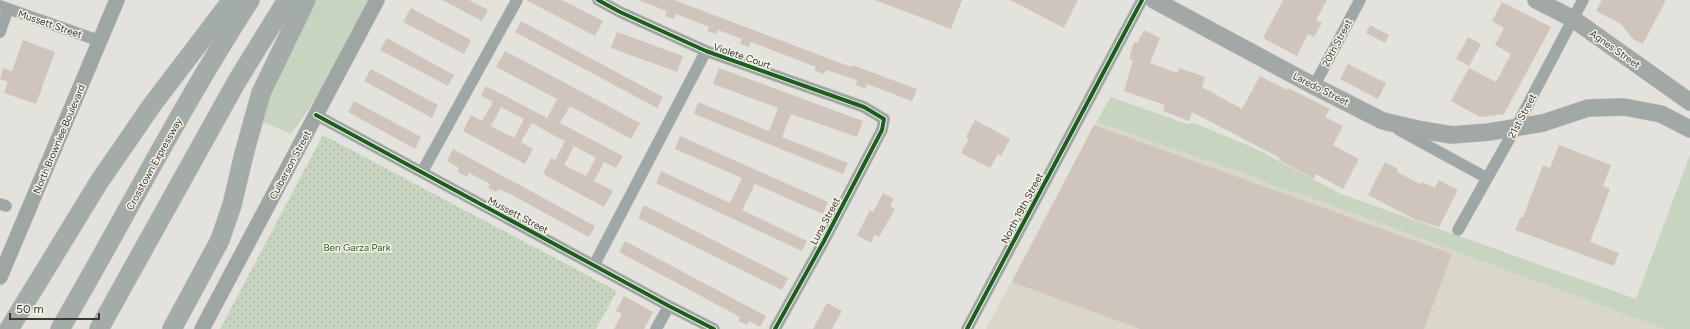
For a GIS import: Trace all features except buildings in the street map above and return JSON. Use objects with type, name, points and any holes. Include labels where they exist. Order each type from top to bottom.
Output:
[{"type":"highway","points":[[9,329],[99,182],[152,105],[232,0]]},
{"type":"highway","name":"Crosstown Expressway","points":[[60,329],[107,249],[212,60],[250,0]]},
{"type":"highway","points":[[99,329],[237,81],[287,0]]},
{"type":"highway","points":[[172,329],[220,240],[232,205],[261,93],[306,0]]},
{"type":"highway","points":[[13,329],[61,244]]},
{"type":"main road","name":"North Brownlee Boulevard","points":[[0,277],[117,0]]},
{"type":"main road","name":"Culberson Street","points":[[202,329],[377,0]]},
{"type":"main road","name":"Laredo Street","points":[[1154,0],[1314,86],[1383,121]]},
{"type":"main road","name":"Agnes Street","points":[[1536,0],[1573,19],[1690,102]]},
{"type":"main road","points":[[1383,121],[1422,130],[1452,134],[1489,132],[1543,123],[1588,108],[1624,107],[1661,114],[1690,129]]},
{"type":"street","points":[[422,172],[517,0]]},
{"type":"street","name":"Violete Court","points":[[598,0],[620,12],[706,52],[864,107],[884,119]]},
{"type":"street","name":"North 19th Street","points":[[967,329],[1090,95],[1142,0]]},
{"type":"street","name":"20th Street","points":[[1314,86],[1360,0]]},
{"type":"street","name":"21st Street","points":[[1458,230],[1516,127],[1583,0]]},
{"type":"street","name":"Mussett Street","points":[[4,8],[100,41]]},
{"type":"street","points":[[0,32],[4,8]]},
{"type":"street","points":[[594,265],[706,52]]},
{"type":"street","name":"Mussett Street","points":[[316,115],[714,329]]},
{"type":"street","name":"Luna Street","points":[[775,329],[882,130],[884,119]]},
{"type":"street","name":"Laredo Street","points":[[1383,121],[1487,178]]},
{"type":"street","points":[[656,329],[669,306]]},
{"type":"shaded area","points":[[1096,122],[1257,178],[1276,187],[1301,194],[1665,329],[986,329]]},
{"type":"green space","points":[[314,0],[369,0],[320,93],[291,134],[261,121],[278,76]]},
{"type":"green space","points":[[1111,97],[1187,124],[1194,123],[1254,148],[1341,194],[1636,299],[1690,155],[1690,329],[1665,329],[1301,194],[1276,187],[1257,178],[1096,122]]},
{"type":"green space","name":"Ben Garza Park","points":[[323,135],[617,291],[596,329],[220,329]]},
{"type":"cycle path","points":[[598,0],[620,12],[706,51],[864,107],[884,119],[882,130],[824,241],[775,329]]},
{"type":"cycle path","points":[[967,329],[1142,0]]},
{"type":"cycle path","points":[[316,115],[714,329]]}]
